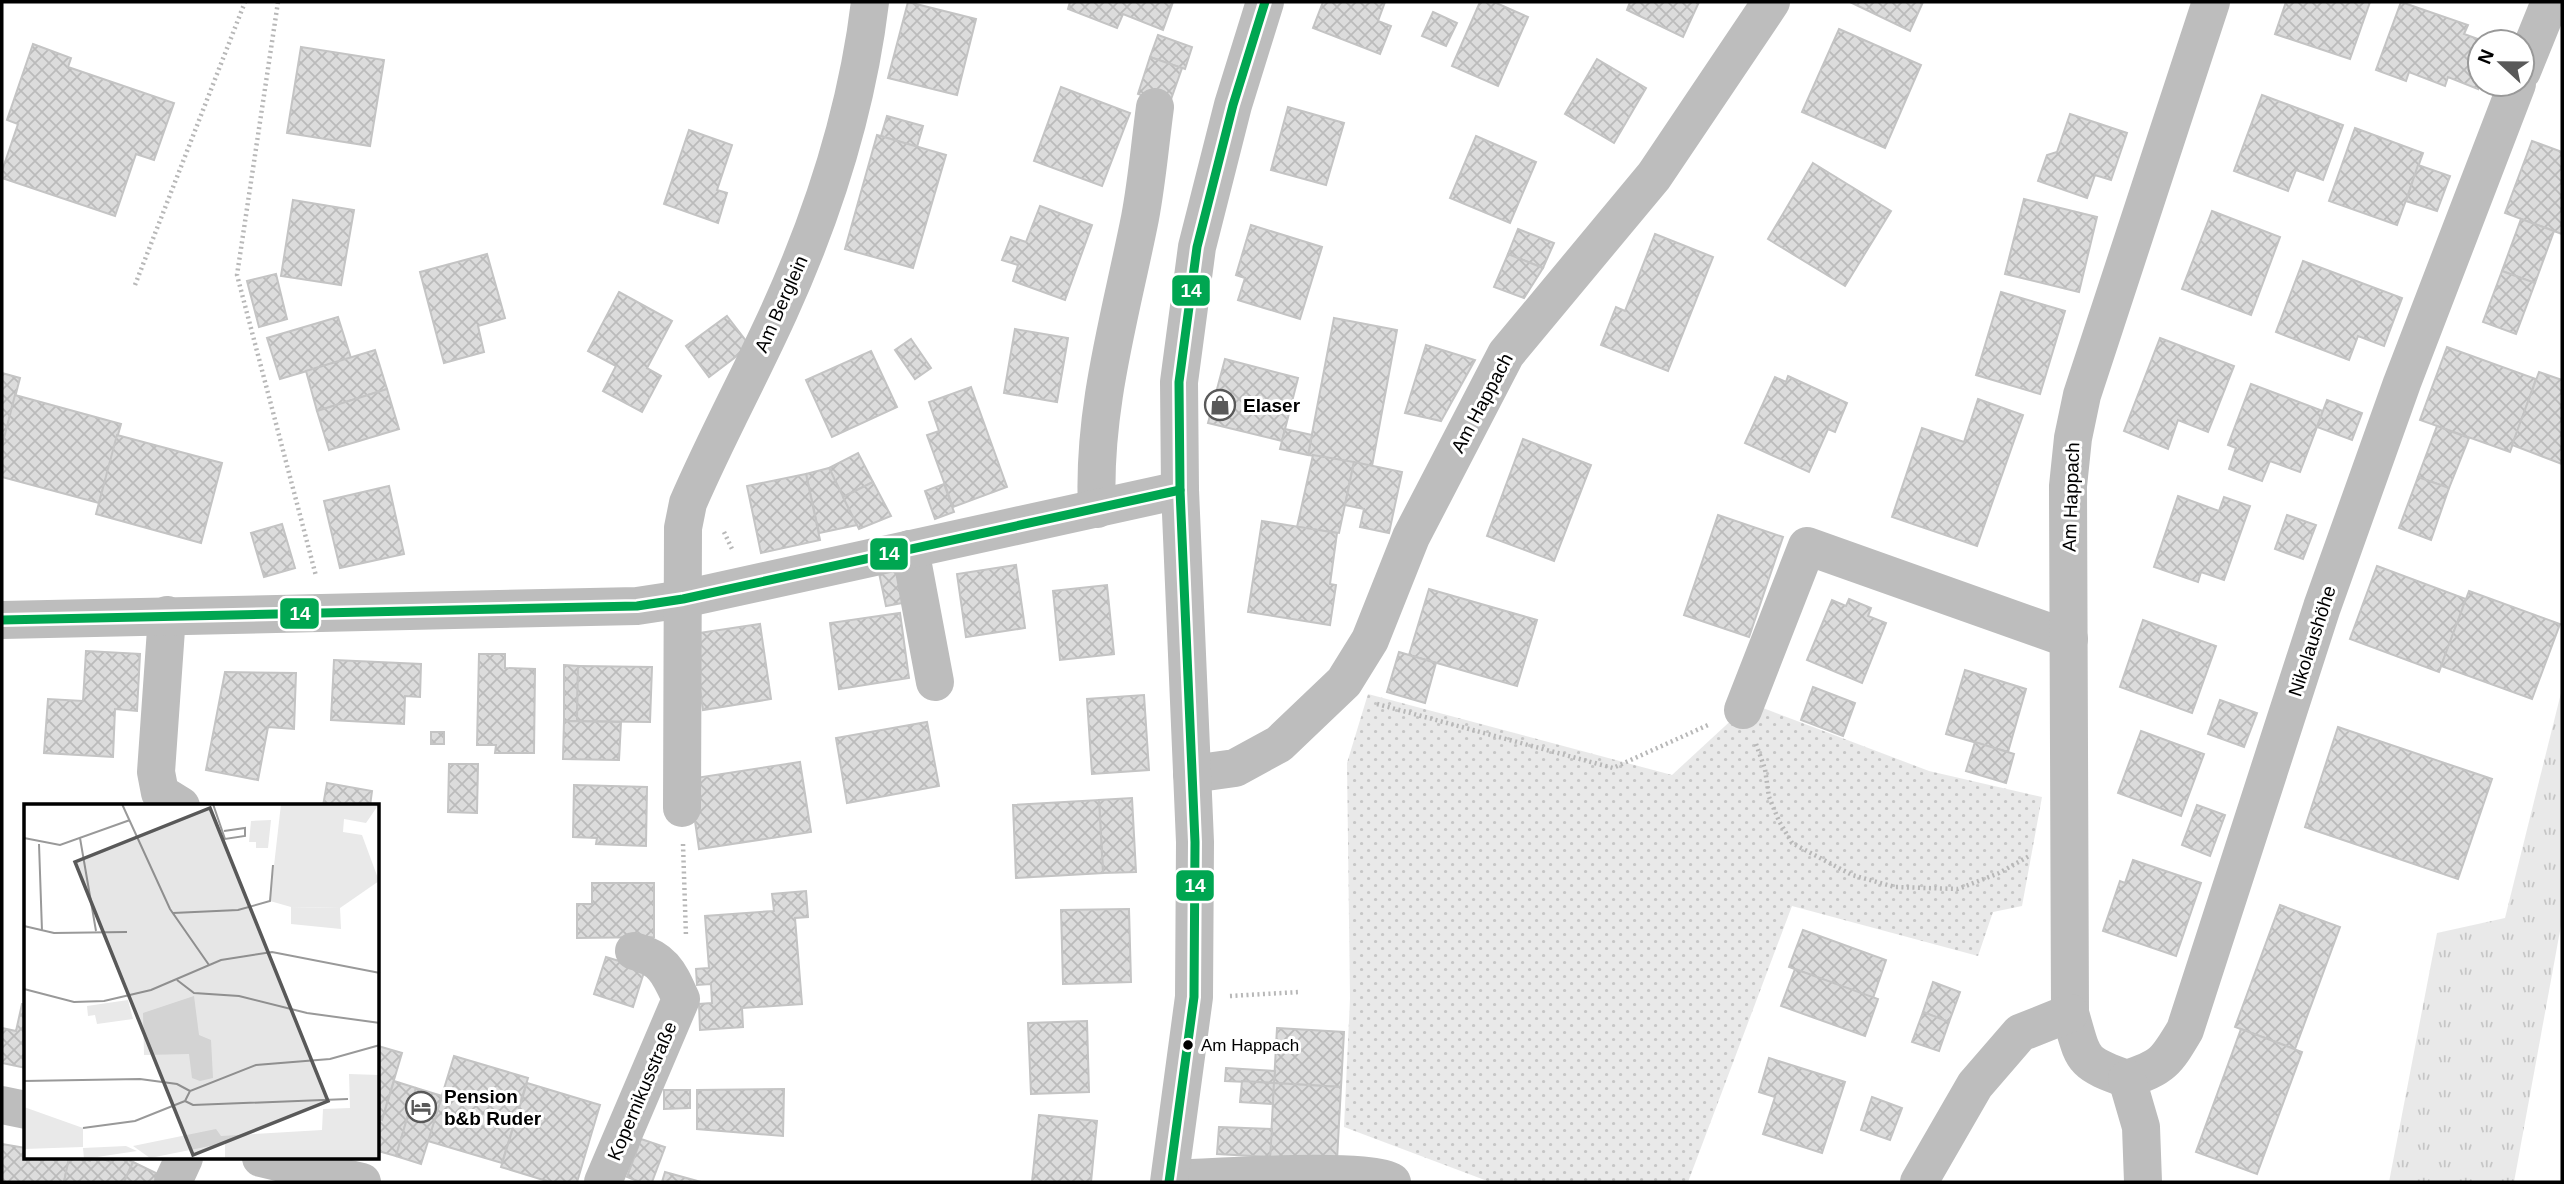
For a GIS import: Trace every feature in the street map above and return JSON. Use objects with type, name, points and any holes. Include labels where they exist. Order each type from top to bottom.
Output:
[{"type":"street","name":"Am Berglein","points":[[682,808],[683,528],[688,503],[780,311],[830,186],[853,99],[870,2]]},
{"type":"street","points":[[1265,2],[1233,105],[1197,247],[1179,382],[1180,490],[1195,842],[1194,998],[1169,1181],[1348,1174],[1384,1177],[1392,1182]]},
{"type":"street","name":"Am Happach","points":[[1192,774],[1235,768],[1279,744],[1344,682],[1370,640],[1411,537],[1506,354],[1654,176],[1771,2]]},
{"type":"street","name":"Am Happach","points":[[2127,1079],[2096,1068],[2083,1055],[2070,1013],[2068,486],[2073,438],[2082,395],[2211,2]]},
{"type":"street","points":[[2536,36],[2550,2]]},
{"type":"street","name":"Nikolaushöhe","points":[[2127,1079],[2153,1070],[2169,1057],[2185,1030],[2322,607],[2402,383],[2512,98]]},
{"type":"street","points":[[1097,509],[1098,435],[1141,214],[1155,107]]},
{"type":"street","points":[[2,620],[637,606],[1180,490]]},
{"type":"street","points":[[1743,710],[1807,546],[2069,639]]},
{"type":"street","points":[[910,549],[935,682]]},
{"type":"street","points":[[167,615],[156,772],[160,793],[178,804]]},
{"type":"street","points":[[634,951],[650,955],[667,969],[681,999]]},
{"type":"street","name":"Kopernikusstraße","points":[[603,1182],[681,999]]},
{"type":"street","points":[[1919,1182],[1975,1085],[2002,1054],[2021,1033],[2070,1013]]},
{"type":"street","points":[[2127,1079],[2141,1128],[2143,1182]]},
{"type":"street","points":[[2,1105],[24,1110]]},
{"type":"street","points":[[173,1182],[183,1160]]},
{"type":"street","points":[[269,1160],[362,1182]]},
{"type":"path","points":[[135,285],[245,2]]},
{"type":"path","points":[[278,2],[237,275],[324,614]]},
{"type":"path","points":[[721,525],[736,558]]},
{"type":"path","points":[[1376,704],[1613,768],[1743,710],[1765,769],[1769,797],[1792,843],[1852,875],[1895,887],[1958,888],[1999,873],[2037,853]]},
{"type":"path","points":[[681,999],[688,976],[682,808]]},
{"type":"path","points":[[1227,996],[1299,992]]},
{"type":"green space","points":[[2562,689],[2562,920],[2514,1182],[2389,1182],[2437,933],[2505,918]]},
{"type":"green space","points":[[1368,694],[1672,775],[1750,703],[1929,771],[2042,797],[2022,906],[1993,912],[1978,956],[1792,906],[1688,1182],[1490,1182],[1344,1127],[1350,999],[1347,763]]},
{"type":"building","points":[[908,2],[976,19],[957,95],[888,78]]},
{"type":"building","points":[[1070,2],[1173,2],[1163,30],[1123,14],[1117,28],[1068,9]]},
{"type":"building","points":[[1323,2],[1385,2],[1378,21],[1391,26],[1380,54],[1313,28]]},
{"type":"building","points":[[1480,2],[1494,2],[1528,17],[1498,86],[1452,66]]},
{"type":"building","points":[[1630,2],[1699,2],[1683,37],[1627,10]]},
{"type":"building","points":[[1850,2],[1923,2],[1910,31]]},
{"type":"building","points":[[2286,2],[2370,2],[2350,59],[2275,34]]},
{"type":"building","points":[[2401,2],[2468,25],[2464,34],[2466,84],[2448,77],[2445,86],[2409,72],[2406,81],[2376,70]]},
{"type":"building","points":[[1433,12],[1457,23],[1446,46],[1422,36]]},
{"type":"building","points":[[1839,29],[1921,65],[1885,148],[1802,112]]},
{"type":"building","points":[[1158,35],[1192,47],[1185,69],[1150,57]]},
{"type":"building","points":[[33,44],[71,58],[68,67],[174,103],[154,160],[136,154],[115,216],[2,178],[18,124],[7,120]]},
{"type":"building","points":[[301,47],[384,60],[370,146],[287,133]]},
{"type":"building","points":[[1150,57],[1182,68],[1169,105],[1138,94]]},
{"type":"building","points":[[1597,59],[1646,88],[1614,143],[1565,114]]},
{"type":"building","points":[[1061,87],[1130,113],[1102,186],[1034,161]]},
{"type":"building","points":[[2262,95],[2343,125],[2323,180],[2296,170],[2288,191],[2234,171]]},
{"type":"building","points":[[1288,107],[1344,123],[1326,185],[1271,170]]},
{"type":"building","points":[[2070,114],[2127,133],[2111,180],[2095,175],[2087,198],[2038,181],[2047,155],[2057,152]]},
{"type":"building","points":[[887,116],[923,126],[917,147],[881,136]]},
{"type":"building","points":[[2355,128],[2423,153],[2397,225],[2329,201]]},
{"type":"building","points":[[689,130],[732,145],[717,190],[727,193],[718,223],[664,204]]},
{"type":"building","points":[[877,135],[946,155],[913,268],[845,249]]},
{"type":"building","points":[[1476,136],[1536,162],[1510,223],[1450,198]]},
{"type":"building","points":[[2532,141],[2562,152],[2562,234],[2505,213]]},
{"type":"building","points":[[1813,163],[1891,211],[1845,286],[1768,239]]},
{"type":"building","points":[[2418,165],[2450,176],[2437,211],[2406,201]]},
{"type":"building","points":[[2024,199],[2097,217],[2079,292],[2005,274]]},
{"type":"building","points":[[293,200],[354,210],[341,285],[281,276]]},
{"type":"building","points":[[1040,206],[1092,225],[1065,300],[1013,281],[1018,265],[1002,260],[1011,237],[1026,242]]},
{"type":"building","points":[[2212,211],[2280,237],[2251,315],[2182,289]]},
{"type":"building","points":[[2521,219],[2554,231],[2535,283],[2502,271]]},
{"type":"building","points":[[1251,225],[1322,247],[1300,319],[1238,300],[1245,278],[1236,275]]},
{"type":"building","points":[[1518,229],[1554,243],[1543,268],[1508,254]]},
{"type":"building","points":[[1655,234],[1713,257],[1668,371],[1601,345],[1616,307],[1625,311]]},
{"type":"building","points":[[487,254],[505,318],[478,326],[484,352],[444,363],[420,272]]},
{"type":"building","points":[[1508,254],[1543,268],[1524,298],[1494,287]]},
{"type":"building","points":[[2303,261],[2402,298],[2384,346],[2358,336],[2349,360],[2276,332]]},
{"type":"building","points":[[2502,271],[2535,283],[2516,334],[2483,322]]},
{"type":"building","points":[[276,274],[287,319],[259,327],[247,281]]},
{"type":"building","points":[[619,292],[672,321],[647,368],[661,376],[642,412],[603,391],[616,366],[588,351]]},
{"type":"building","points":[[2001,292],[2065,311],[2040,394],[1976,375]]},
{"type":"building","points":[[727,316],[750,346],[709,377],[686,346]]},
{"type":"building","points":[[338,317],[351,358],[280,379],[267,338]]},
{"type":"building","points":[[1334,318],[1397,330],[1372,466],[1308,455]]},
{"type":"building","points":[[1015,329],[1068,338],[1057,402],[1004,393]]},
{"type":"building","points":[[2160,338],[2234,366],[2208,432],[2178,420],[2168,449],[2124,431]]},
{"type":"building","points":[[911,339],[931,368],[915,379],[895,350]]},
{"type":"building","points":[[1426,345],[1475,360],[1441,421],[1405,413]]},
{"type":"building","points":[[2447,347],[2536,379],[2510,452],[2420,420]]},
{"type":"building","points":[[375,350],[387,389],[317,411],[306,371]]},
{"type":"building","points":[[871,351],[897,407],[832,437],[806,380]]},
{"type":"building","points":[[1225,359],[1298,378],[1282,441],[1208,423]]},
{"type":"building","points":[[2539,372],[2562,380],[2562,464],[2512,445]]},
{"type":"building","points":[[2,373],[20,378],[5,436],[2,435]]},
{"type":"building","points":[[1788,376],[1847,403],[1835,432],[1828,429],[1809,472],[1745,443],[1775,377],[1786,382]]},
{"type":"building","points":[[2251,384],[2323,411],[2300,472],[2270,461],[2262,481],[2229,469],[2236,448],[2228,445]]},
{"type":"building","points":[[971,387],[1007,487],[953,507],[927,435],[939,431],[929,402]]},
{"type":"building","points":[[387,389],[399,429],[329,450],[317,411]]},
{"type":"building","points":[[15,395],[121,424],[99,503],[2,477],[2,446]]},
{"type":"building","points":[[1978,399],[2023,415],[1977,546],[1892,517],[1922,428],[1964,442]]},
{"type":"building","points":[[2327,400],[2362,413],[2352,440],[2317,427]]},
{"type":"building","points":[[2437,426],[2469,438],[2449,488],[2418,477]]},
{"type":"building","points":[[1285,429],[1312,435],[1308,455],[1280,449]]},
{"type":"building","points":[[117,435],[222,463],[201,543],[96,514]]},
{"type":"building","points":[[1523,439],[1591,465],[1554,561],[1487,536]]},
{"type":"building","points":[[858,453],[873,482],[843,497],[829,468]]},
{"type":"building","points":[[1313,455],[1354,462],[1339,533],[1297,527]]},
{"type":"building","points":[[1354,462],[1402,472],[1389,533],[1360,527],[1364,509],[1345,505]]},
{"type":"building","points":[[829,468],[857,525],[819,533],[806,474]]},
{"type":"building","points":[[806,474],[820,540],[761,553],[747,486]]},
{"type":"building","points":[[2418,477],[2449,488],[2431,540],[2399,528]]},
{"type":"building","points":[[873,482],[891,516],[859,529],[843,497]]},
{"type":"building","points":[[944,484],[954,512],[935,519],[925,491]]},
{"type":"building","points":[[389,486],[404,554],[340,568],[324,501]]},
{"type":"building","points":[[2178,496],[2219,511],[2224,497],[2250,506],[2224,580],[2201,572],[2198,582],[2154,567]]},
{"type":"building","points":[[1718,515],[1783,537],[1749,637],[1684,615]]},
{"type":"building","points":[[2287,515],[2316,525],[2303,559],[2275,549]]},
{"type":"building","points":[[1262,521],[1337,533],[1330,584],[1336,585],[1330,625],[1248,612]]},
{"type":"building","points":[[282,524],[295,568],[264,577],[251,533]]},
{"type":"building","points":[[1016,565],[1025,628],[966,637],[957,574]]},
{"type":"building","points":[[2377,566],[2466,599],[2439,672],[2350,639]]},
{"type":"building","points":[[900,568],[908,602],[886,606],[879,573]]},
{"type":"building","points":[[1107,585],[1114,654],[1060,660],[1053,591]]},
{"type":"building","points":[[1429,589],[1537,620],[1517,686],[1409,655]]},
{"type":"building","points":[[2469,591],[2560,624],[2532,699],[2441,666]]},
{"type":"building","points":[[1849,599],[1871,608],[1868,616],[1886,623],[1862,683],[1807,660],[1832,600],[1846,606]]},
{"type":"building","points":[[900,613],[909,678],[839,689],[830,623]]},
{"type":"building","points":[[2143,620],[2216,646],[2192,713],[2120,687]]},
{"type":"building","points":[[760,624],[771,699],[703,710],[692,634]]},
{"type":"building","points":[[86,651],[140,654],[137,711],[115,709],[113,757],[44,753],[48,699],[83,701]]},
{"type":"building","points":[[1399,652],[1436,663],[1425,703],[1387,692]]},
{"type":"building","points":[[479,654],[505,654],[505,668],[535,669],[534,753],[495,753],[496,745],[477,745]]},
{"type":"building","points":[[334,660],[421,664],[420,697],[405,696],[404,724],[331,720]]},
{"type":"building","points":[[564,665],[578,666],[577,721],[564,721]]},
{"type":"building","points":[[578,666],[652,667],[650,722],[577,721]]},
{"type":"building","points":[[1965,670],[2026,689],[2008,752],[1946,734]]},
{"type":"building","points":[[225,672],[296,673],[294,729],[268,727],[258,780],[206,770]]},
{"type":"building","points":[[1813,687],[1855,703],[1843,736],[1801,720]]},
{"type":"building","points":[[1144,695],[1149,770],[1092,774],[1087,699]]},
{"type":"building","points":[[2220,700],[2257,713],[2244,747],[2208,734]]},
{"type":"building","points":[[564,721],[621,722],[619,760],[563,759]]},
{"type":"building","points":[[927,722],[939,786],[847,803],[836,738]]},
{"type":"building","points":[[2338,727],[2492,779],[2458,879],[2305,827]]},
{"type":"building","points":[[2141,731],[2204,754],[2181,816],[2118,793]]},
{"type":"building","points":[[431,732],[444,732],[444,744],[431,744]]},
{"type":"building","points":[[1975,742],[2014,754],[2006,783],[1966,771]]},
{"type":"building","points":[[800,762],[811,832],[699,849],[689,779]]},
{"type":"building","points":[[449,764],[478,764],[477,813],[448,812]]},
{"type":"building","points":[[327,783],[372,791],[370,804],[323,804]]},
{"type":"building","points":[[574,785],[647,787],[646,846],[596,844],[597,838],[573,837]]},
{"type":"building","points":[[1132,798],[1136,872],[1103,873],[1099,800]]},
{"type":"building","points":[[1099,800],[1103,873],[1016,878],[1013,805]]},
{"type":"building","points":[[2197,805],[2225,815],[2210,856],[2182,845]]},
{"type":"building","points":[[2133,860],[2201,883],[2176,956],[2103,931],[2120,881],[2125,883]]},
{"type":"building","points":[[592,883],[654,883],[654,937],[577,938],[577,904],[592,904]]},
{"type":"building","points":[[806,891],[808,917],[795,918],[802,1004],[742,1008],[743,1027],[700,1030],[699,1004],[712,1003],[711,984],[697,985],[696,969],[709,968],[705,916],[774,911],[772,894]]},
{"type":"building","points":[[2280,905],[2340,927],[2295,1049],[2235,1027]]},
{"type":"building","points":[[1129,909],[1131,982],[1063,984],[1061,910]]},
{"type":"building","points":[[1803,930],[1886,960],[1873,998],[1789,967]]},
{"type":"building","points":[[606,957],[645,969],[633,1007],[594,994]]},
{"type":"building","points":[[1795,969],[1878,999],[1865,1036],[1781,1006]]},
{"type":"building","points":[[1933,982],[1960,992],[1949,1022],[1923,1012]]},
{"type":"building","points":[[24,1004],[24,1068],[2,1063],[2,1028],[16,1031]]},
{"type":"building","points":[[1923,1012],[1949,1022],[1939,1051],[1912,1042]]},
{"type":"building","points":[[1087,1021],[1089,1092],[1031,1094],[1028,1023]]},
{"type":"building","points":[[1277,1028],[1344,1032],[1341,1087],[1274,1083]]},
{"type":"building","points":[[2241,1029],[2302,1052],[2257,1174],[2196,1152]]},
{"type":"building","points":[[380,1047],[402,1053],[380,1120]]},
{"type":"building","points":[[454,1056],[528,1078],[502,1163],[428,1141]]},
{"type":"building","points":[[1769,1058],[1845,1082],[1822,1153],[1763,1134],[1775,1097],[1759,1092]]},
{"type":"building","points":[[1226,1068],[1275,1071],[1274,1083],[1225,1081]]},
{"type":"building","points":[[394,1081],[416,1088],[396,1156],[380,1152],[382,1120]]},
{"type":"building","points":[[1242,1081],[1274,1083],[1273,1104],[1240,1102]]},
{"type":"building","points":[[527,1083],[600,1105],[577,1182],[550,1182],[501,1167]]},
{"type":"building","points":[[1274,1083],[1341,1087],[1337,1160],[1270,1157]]},
{"type":"building","points":[[416,1088],[442,1096],[421,1164],[396,1156]]},
{"type":"building","points":[[784,1089],[783,1136],[697,1129],[697,1090]]},
{"type":"building","points":[[664,1090],[690,1090],[690,1108],[664,1109]]},
{"type":"building","points":[[1872,1097],[1902,1108],[1890,1140],[1861,1130]]},
{"type":"building","points":[[1039,1115],[1097,1121],[1091,1182],[1032,1182]]},
{"type":"building","points":[[1219,1127],[1272,1129],[1270,1157],[1217,1154]]},
{"type":"building","points":[[641,1139],[665,1147],[652,1182],[640,1182],[627,1177]]},
{"type":"building","points":[[2,1144],[24,1148],[24,1160],[69,1160],[64,1182],[2,1182]]},
{"type":"building","points":[[69,1160],[133,1162],[124,1182],[64,1182]]},
{"type":"building","points":[[133,1162],[162,1176],[159,1182],[124,1182]]},
{"type":"building","points":[[665,1172],[701,1182],[662,1182]]},
{"type":"transit line","name":"14","points":[[1169,1182],[1194,997],[1195,842],[1180,490],[1179,382],[1197,247],[1233,105],[1265,2]]},
{"type":"transit line","name":"14","points":[[2,620],[637,606],[683,599],[1180,490]]},
{"type":"place","name":"Elaser","points":[[1220,405]]},
{"type":"place","name":"Am Happach","points":[[1188,1045]]},
{"type":"place","name":"Pension b&b Ruder","points":[[421,1107]]}]
